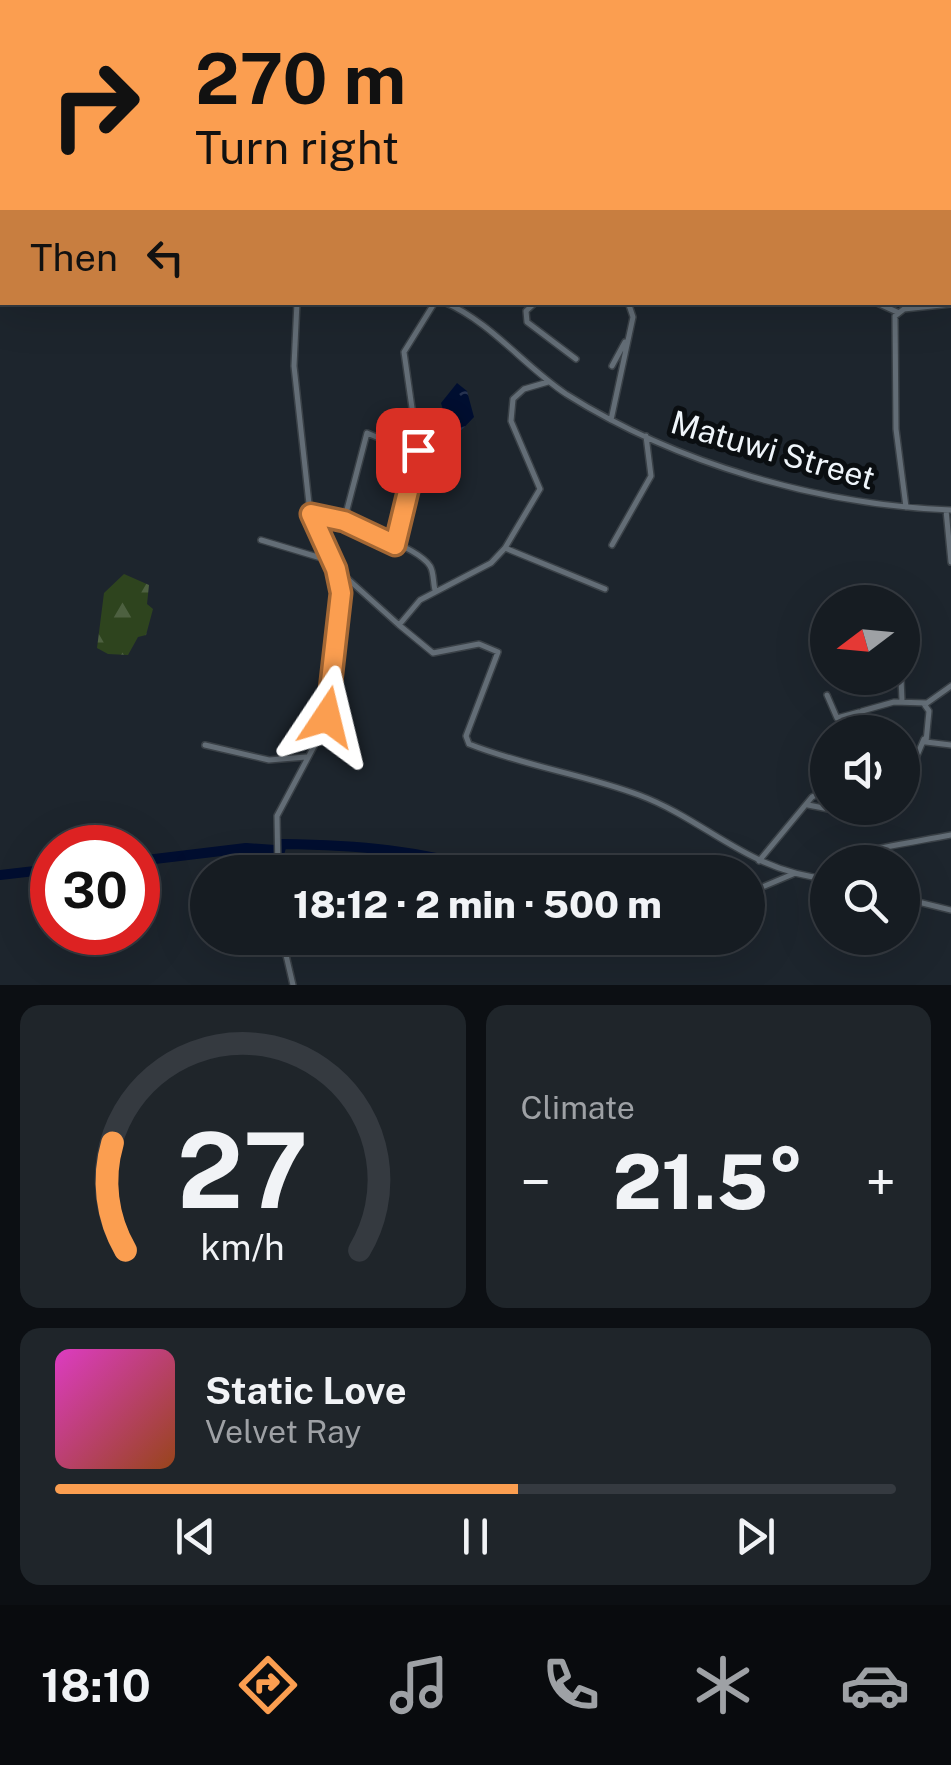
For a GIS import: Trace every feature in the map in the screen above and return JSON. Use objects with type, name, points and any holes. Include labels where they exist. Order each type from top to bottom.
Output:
[{"type":"street","points":[[297,305],[294,366],[311,514],[336,569],[434,653],[479,644],[498,652],[466,736],[468,744],[519,764],[641,796],[748,855]]},
{"type":"street","points":[[395,545],[416,464],[404,352],[433,305]]},
{"type":"street","name":"Matuwi Street","points":[[450,305],[474,318],[548,382],[646,436],[786,483],[906,508],[949,510]]},
{"type":"street","points":[[533,305],[526,311],[527,322],[576,359]]},
{"type":"street","points":[[611,420],[633,317],[629,305]]},
{"type":"street","points":[[882,305],[897,312],[944,305]]},
{"type":"street","points":[[897,312],[894,402],[906,508]]},
{"type":"street","points":[[612,366],[630,334]]},
{"type":"street","points":[[399,625],[414,605],[435,590],[485,567],[506,548],[540,489],[511,421],[513,399],[524,389],[548,382]]},
{"type":"street","points":[[344,521],[366,433],[391,443],[416,464]]},
{"type":"street","points":[[612,545],[650,476],[646,436]]},
{"type":"street","points":[[949,510],[951,562]]},
{"type":"street","points":[[311,514],[344,521],[428,563],[435,590]]},
{"type":"street","points":[[261,540],[330,561]]},
{"type":"street","points":[[506,548],[604,589]]},
{"type":"street","points":[[278,855],[278,816],[320,735],[332,697],[341,593],[336,569]]},
{"type":"street","points":[[827,695],[837,718],[902,701],[922,703],[951,686]]},
{"type":"street","points":[[902,695],[902,701]]},
{"type":"street","points":[[920,748],[929,711],[922,703]]},
{"type":"street","points":[[861,715],[862,711]]},
{"type":"street","points":[[924,737],[928,743],[951,745]]},
{"type":"street","points":[[205,745],[269,760],[306,757]]},
{"type":"street","points":[[764,855],[810,802]]},
{"type":"street","points":[[805,805],[810,806]]},
{"type":"street","points":[[906,845],[951,835]]},
{"type":"street","points":[[765,863],[810,876]]},
{"type":"street","points":[[765,886],[796,873]]},
{"type":"street","points":[[920,902],[951,910]]},
{"type":"street","points":[[286,955],[293,985]]},
{"type":"green space","points":[[124,574],[149,585],[147,604],[153,609],[146,635],[138,637],[128,655],[108,654],[97,648],[104,593]]},
{"type":"water","points":[[457,383],[467,391],[474,417],[456,436],[430,447],[427,437],[445,417],[441,403]]},
{"type":"waterway","points":[[280,851],[282,844],[363,847],[420,855]]},
{"type":"waterway","points":[[160,858],[246,848],[275,850]]},
{"type":"waterway","points":[[0,875],[30,872]]},
{"type":"route","points":[[327,717],[336,666],[341,593],[336,569],[311,514],[344,521],[395,545],[418,450]]}]
